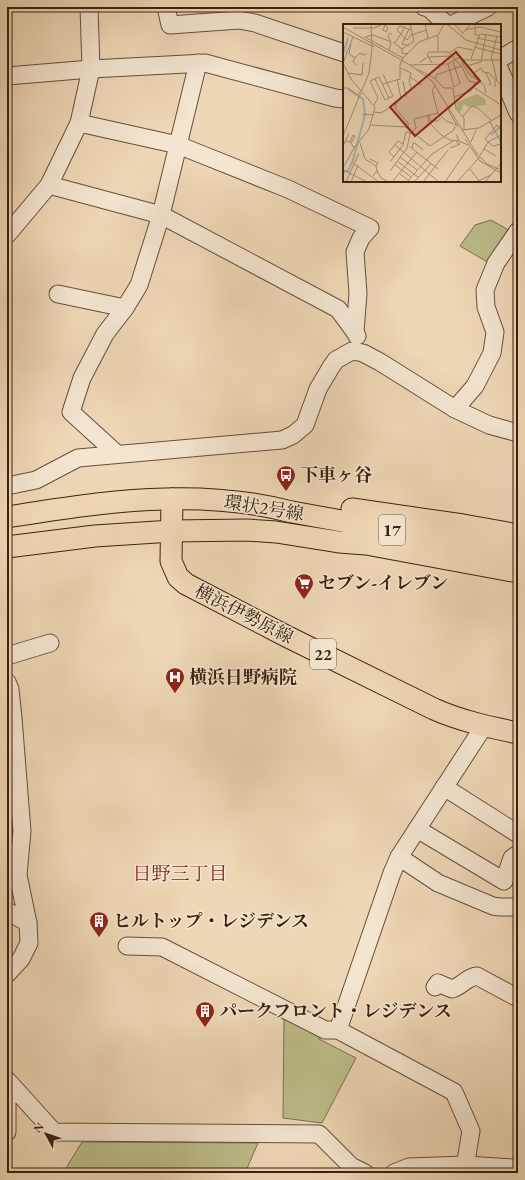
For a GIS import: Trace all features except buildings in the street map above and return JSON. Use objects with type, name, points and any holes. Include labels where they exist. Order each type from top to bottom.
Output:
[{"type":"main road","name":"環状2号線","points":[[7,517],[98,503],[172,499],[205,499],[266,505],[292,512],[518,553]]},
{"type":"main road","name":"横浜伊勢原線","points":[[172,499],[171,561],[178,577],[186,584],[272,629],[434,709],[450,716],[484,726],[518,733]]},
{"type":"main road","points":[[266,505],[293,501],[463,526],[518,536]]},
{"type":"main road","name":"環状2号線","points":[[7,547],[82,538],[172,531],[247,530],[276,532],[339,542],[366,544],[518,572]]},
{"type":"main road","points":[[339,542],[364,554],[518,587]]},
{"type":"street","points":[[10,224],[49,185],[79,123],[91,69],[89,7]]},
{"type":"street","points":[[166,7],[170,26],[240,14],[254,23],[343,53]]},
{"type":"street","points":[[424,7],[429,8],[446,24]]},
{"type":"street","points":[[453,24],[488,7]]},
{"type":"street","points":[[501,58],[518,48]]},
{"type":"street","points":[[117,454],[71,412],[82,378],[105,334],[125,308],[139,285],[161,215],[198,63]]},
{"type":"street","points":[[8,78],[91,69],[205,63],[343,99]]},
{"type":"street","points":[[501,72],[518,113]]},
{"type":"street","points":[[79,123],[178,144],[288,189],[370,228],[361,238],[355,252],[358,293],[355,332]]},
{"type":"street","points":[[49,185],[161,215],[338,309],[355,332],[363,353]]},
{"type":"street","points":[[455,409],[474,386],[492,353],[495,332],[486,307],[485,290],[496,263],[518,231]]},
{"type":"street","points":[[58,294],[125,308]]},
{"type":"street","points":[[7,486],[36,480],[78,458],[282,440],[293,435],[305,425],[318,389],[336,360],[352,351],[363,353],[415,383],[455,409],[489,425],[518,433]]},
{"type":"street","points":[[7,656],[50,643]]},
{"type":"street","points":[[7,682],[10,689],[13,796],[22,831],[18,874],[28,923],[29,943],[21,959],[7,974]]},
{"type":"street","points":[[338,1030],[392,873],[399,857],[484,726]]},
{"type":"street","points":[[444,787],[518,834]]},
{"type":"street","points":[[417,829],[504,881],[512,858],[518,854]]},
{"type":"street","points":[[399,857],[438,883],[479,901],[500,908],[518,907]]},
{"type":"street","points":[[7,911],[28,923]]},
{"type":"street","points":[[127,946],[162,947],[325,1030],[338,1030],[454,1092],[471,1131],[465,1169]]},
{"type":"street","points":[[435,987],[438,983],[452,989],[457,988],[471,976],[477,976],[514,996]]},
{"type":"street","points":[[7,1132],[7,1099],[12,1086],[54,1132],[319,1134],[351,1166],[365,1173]]},
{"type":"street","points":[[394,1173],[409,1167],[465,1169],[518,1167]]},
{"type":"green space","points":[[491,220],[512,232],[491,264],[460,246],[475,225]]},
{"type":"green space","points":[[7,804],[11,805],[13,837],[7,872]]},
{"type":"green space","points":[[284,1016],[318,1034],[319,1039],[356,1058],[322,1123],[283,1118]]},
{"type":"green space","points":[[82,1142],[258,1143],[245,1173],[63,1173]]},
{"type":"place","name":"下車ヶ谷","points":[[286,492]]},
{"type":"place","name":"セブン-イレブン","points":[[304,600]]},
{"type":"place","name":"横浜日野病院","points":[[175,694]]},
{"type":"place","name":"ヒルトップ・レジデンス","points":[[99,938]]},
{"type":"place","name":"パークフロント・レジデンス","points":[[205,1028]]},
{"type":"district","name":"日野三丁目","points":[[180,873]]}]
